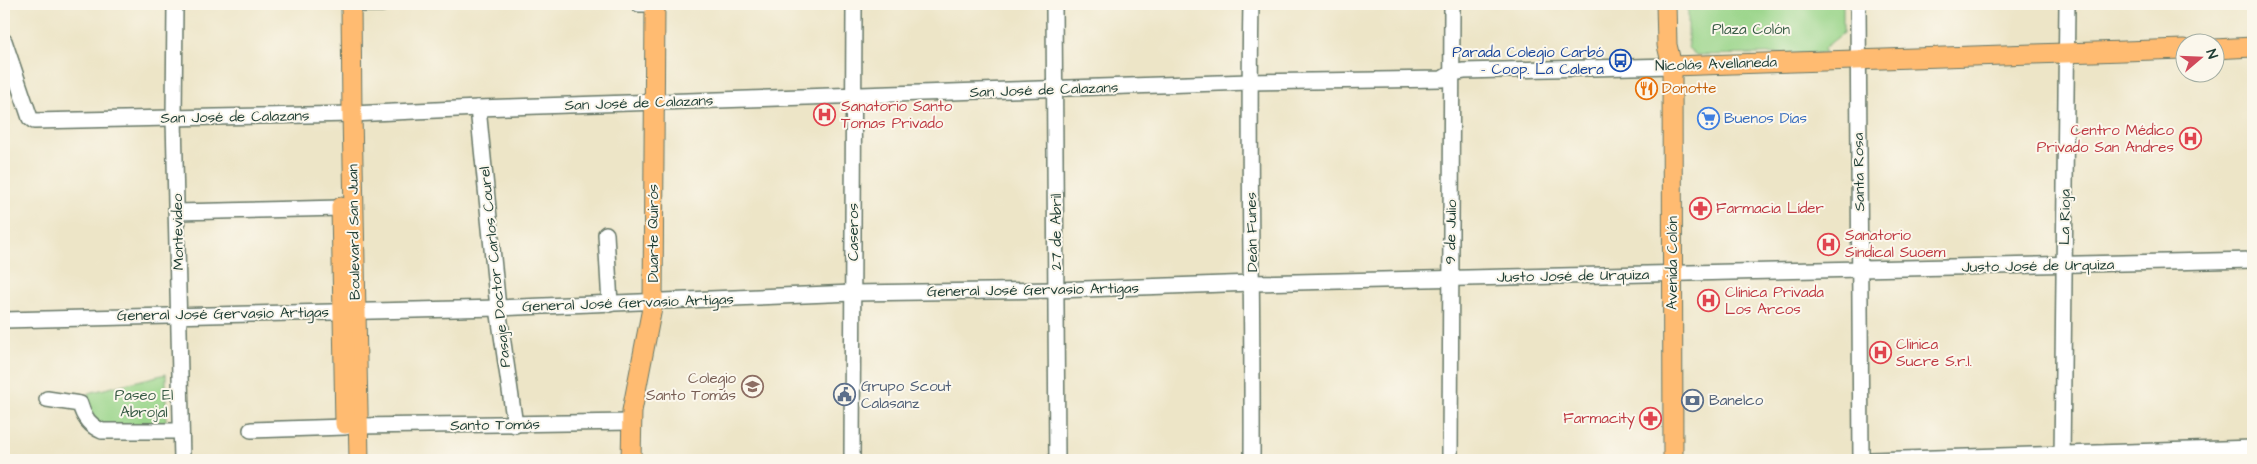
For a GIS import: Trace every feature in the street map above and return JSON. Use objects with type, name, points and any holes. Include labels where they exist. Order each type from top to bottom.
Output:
[{"type":"main road","name":"Boulevard San Juan","points":[[340,4],[345,114],[352,427],[359,460]]},
{"type":"main road","name":"Boulevard San Juan","points":[[349,311],[341,208],[351,4]]},
{"type":"main road","name":"Duarte Quirós","points":[[631,460],[631,422],[653,303],[652,232],[656,102],[655,4]]},
{"type":"main road","name":"Avenida Colón","points":[[1666,4],[1666,44],[1672,66],[1673,460]]},
{"type":"main road","name":"Avenida Colón","points":[[1672,66],[1678,45],[1677,4]]},
{"type":"main road","points":[[2224,48],[2252,47]]},
{"type":"main road","name":"Nicolás Avellaneda","points":[[1672,66],[2174,50]]},
{"type":"main road","name":"Boulevard San Juan","points":[[346,460],[352,427]]},
{"type":"street","name":"Montevideo","points":[[175,4],[174,118],[182,460]]},
{"type":"street","points":[[351,4],[382,4]]},
{"type":"street","points":[[639,4],[655,4]]},
{"type":"street","name":"Caseros","points":[[852,460],[854,4]]},
{"type":"street","name":"27 de Abril","points":[[1054,4],[1057,460]]},
{"type":"street","name":"Deán Funes","points":[[1251,4],[1249,82],[1253,283],[1252,460]]},
{"type":"street","name":"9 de Julio","points":[[1450,460],[1452,4]]},
{"type":"street","name":"Santa Rosa","points":[[1858,4],[1861,460]]},
{"type":"street","name":"La Rioja","points":[[2062,457],[2067,4]]},
{"type":"street","name":"San José de Calazans","points":[[4,41],[30,118],[34,122],[345,114],[1249,82]]},
{"type":"street","name":"Nicolás Avellaneda","points":[[1249,82],[1442,79],[1452,73],[1672,66]]},
{"type":"street","name":"Pasaje Doctor Carlos Courel","points":[[478,108],[498,308],[514,425]]},
{"type":"street","points":[[177,212],[341,208]]},
{"type":"street","points":[[606,234],[610,304]]},
{"type":"street","name":"Justo José de Urquiza","points":[[1253,283],[2253,260]]},
{"type":"street","name":"General José Gervasio Artigas","points":[[4,320],[498,308],[653,303],[854,293],[1056,290],[1253,283]]},
{"type":"street","points":[[47,399],[80,404],[83,415],[96,428],[102,431],[181,431]]},
{"type":"street","name":"Santo Tomás","points":[[251,430],[631,422]]},
{"type":"street","points":[[1871,460],[2062,457],[2253,448]]},
{"type":"green space","name":"Plaza Colón","points":[[1688,4],[1843,4],[1843,33],[1824,48],[1824,53],[1696,55],[1688,48]]},
{"type":"green space","name":"Paseo El Abrojal","points":[[166,374],[166,426],[98,425],[88,416],[88,393]]},
{"type":"place","name":"Parada Colegio Carbó - Coop. La Calera","points":[[1620,61]]},
{"type":"place","name":"Donotte","points":[[1646,88]]},
{"type":"place","name":"Sanatorio Santo Tomas Privado","points":[[825,115]]},
{"type":"place","name":"Buenos Días","points":[[1708,118]]},
{"type":"place","name":"Centro Médico Privado San Andres","points":[[2190,139]]},
{"type":"place","name":"Farmacia Líder","points":[[1700,208]]},
{"type":"place","name":"Sanatorio Sindical Suoem","points":[[1829,244]]},
{"type":"place","name":"Clínica Privada Los Arcos","points":[[1709,301]]},
{"type":"place","name":"Clinica Sucre S.r.l.","points":[[1880,353]]},
{"type":"place","name":"Colegio Santo Tomás","points":[[752,387]]},
{"type":"place","name":"Grupo Scout Calasanz","points":[[845,395]]},
{"type":"place","name":"Banelco","points":[[1693,400]]},
{"type":"place","name":"Farmacity","points":[[1651,418]]}]
